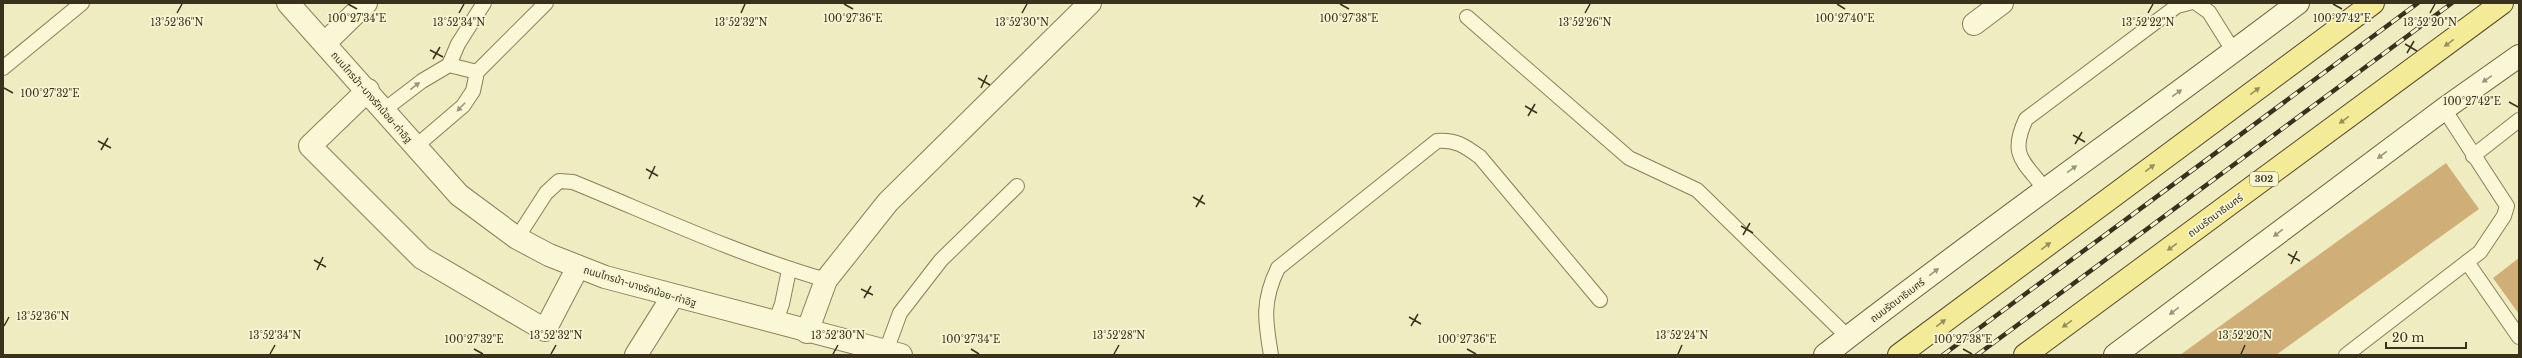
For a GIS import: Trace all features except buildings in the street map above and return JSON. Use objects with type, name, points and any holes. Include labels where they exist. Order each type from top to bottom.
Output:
[{"type":"main road","points":[[1899,355],[2373,3]]},
{"type":"main road","name":"ถนนรัตนาธิเบศร์","points":[[2025,355],[2502,3]]},
{"type":"street","name":"ถนนไทรม้า-บางรักน้อย-ท่าอิฐ","points":[[288,3],[368,90],[415,147],[459,195],[517,238],[578,267],[605,277],[807,332],[893,353]]},
{"type":"street","points":[[325,42],[366,3]]},
{"type":"street","points":[[807,332],[826,280],[888,202],[1090,3]]},
{"type":"street","points":[[1974,24],[2002,3]]},
{"type":"street","name":"ถนนรัตนาธิเบศร์","points":[[1825,355],[2045,189],[2234,52],[2297,3]]},
{"type":"street","points":[[2115,355],[2444,109],[2519,56]]},
{"type":"street","points":[[368,90],[310,146],[422,258],[545,330],[578,267]]},
{"type":"street","points":[[636,355],[673,296]]},
{"type":"lane","points":[[3,68],[82,3]]},
{"type":"lane","points":[[384,110],[422,81],[449,65],[458,44],[484,3]]},
{"type":"lane","points":[[415,147],[463,106],[473,91],[477,72],[546,3]]},
{"type":"lane","points":[[2045,189],[2019,155],[2018,138],[2026,119],[2177,6],[2189,3]]},
{"type":"lane","points":[[2196,3],[2209,12],[2234,52]]},
{"type":"lane","points":[[1467,16],[1630,158],[1697,190],[1848,337]]},
{"type":"lane","points":[[449,65],[477,72]]},
{"type":"lane","points":[[2346,355],[2480,252],[2504,216],[2507,206],[2473,156],[2444,109]]},
{"type":"lane","points":[[2473,156],[2519,120]]},
{"type":"lane","points":[[1271,355],[1265,309],[1268,288],[1278,268],[1437,141],[1450,140],[1464,145],[1480,157],[1600,300]]},
{"type":"lane","points":[[517,238],[546,193],[559,181],[573,182],[789,270],[826,280]]},
{"type":"lane","points":[[893,353],[900,314],[941,260],[1017,186]]},
{"type":"lane","points":[[2467,262],[2519,338]]},
{"type":"lane","points":[[775,323],[784,298],[789,270]]},
{"type":"railway","points":[[1943,355],[2418,3]]},
{"type":"railway","points":[[1977,355],[2452,3]]}]
